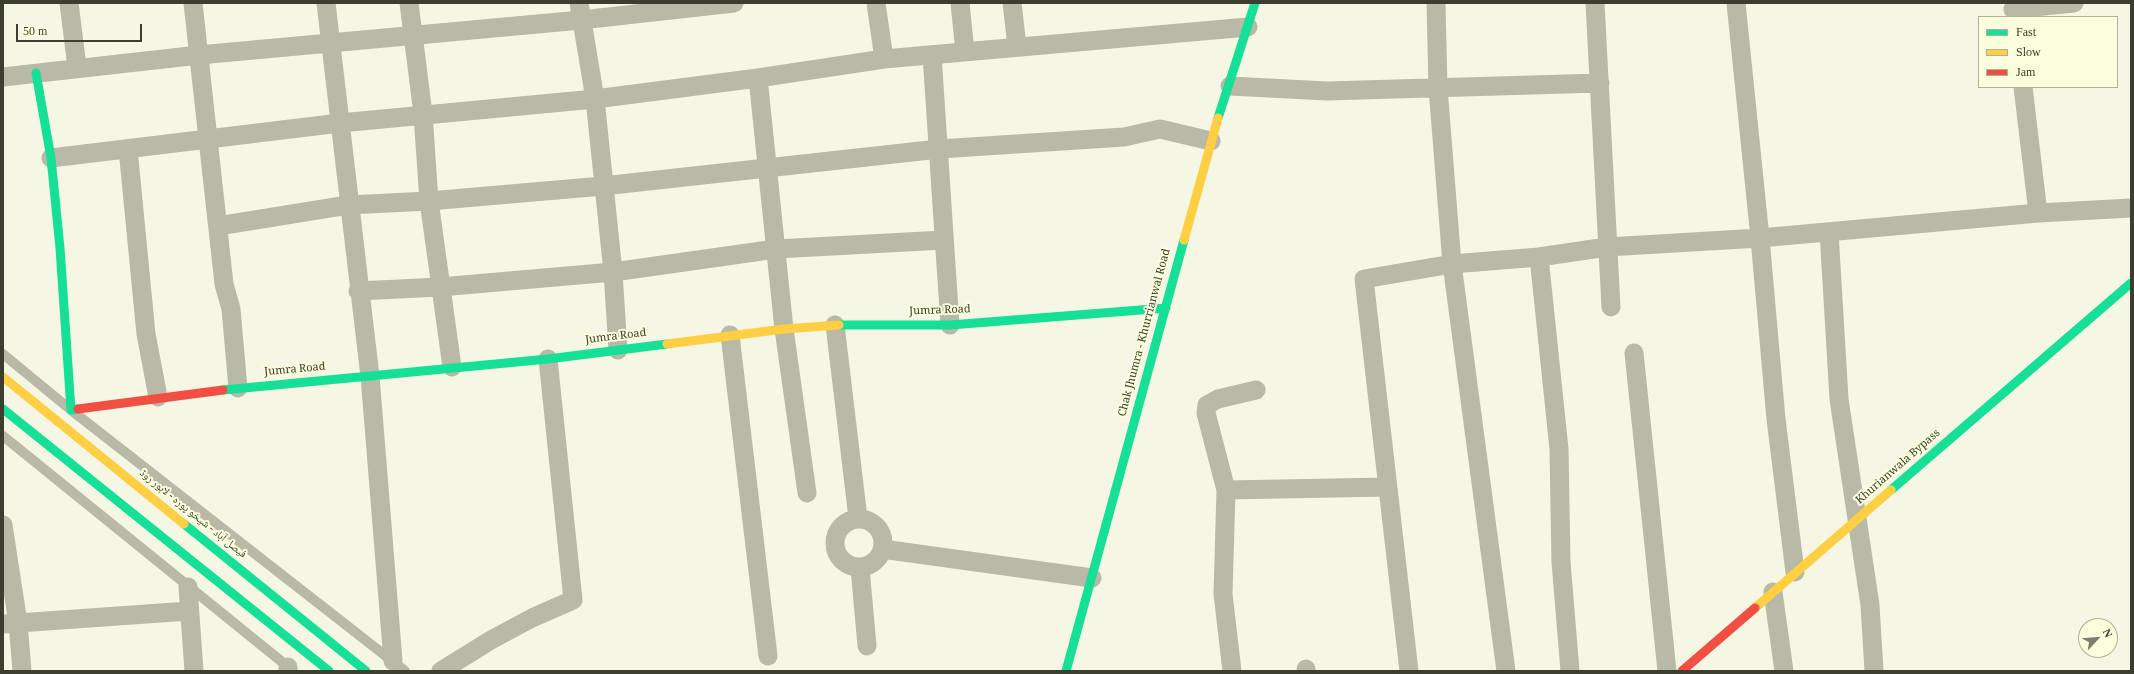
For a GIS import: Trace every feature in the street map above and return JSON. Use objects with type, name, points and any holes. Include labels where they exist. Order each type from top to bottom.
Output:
[{"type":"main road","name":"Chak Jhumra - Khurrianwal Road","points":[[1066,671],[1211,141],[1230,86],[1255,3]]},
{"type":"main road","points":[[36,73],[51,158],[60,248],[71,410]]},
{"type":"main road","name":"Khurianwala Bypass","points":[[1692,667],[1795,572],[1857,521],[2131,283]]},
{"type":"main road","name":"Jumra Road","points":[[71,410],[158,397],[238,388],[548,359],[784,329],[835,325],[950,325],[1166,308]]},
{"type":"main road","name":"فیصل آباد - شیخو پورہ - لاہور روڈ","points":[[3,377],[366,671]]},
{"type":"main road","points":[[3,409],[329,671]]},
{"type":"street","points":[[69,3],[77,67]]},
{"type":"street","points":[[193,3],[224,284],[231,309],[238,388]]},
{"type":"street","points":[[326,3],[358,291],[370,376],[399,666]]},
{"type":"street","points":[[409,3],[411,35],[423,114],[429,201],[452,367]]},
{"type":"street","points":[[3,76],[77,67],[411,35],[580,12],[734,3]]},
{"type":"street","points":[[876,3],[884,59]]},
{"type":"street","points":[[960,3],[965,52]]},
{"type":"street","points":[[1012,3],[1016,46]]},
{"type":"street","points":[[1436,3],[1438,88],[1452,264],[1506,671]]},
{"type":"street","points":[[1595,3],[1611,307]]},
{"type":"street","points":[[1736,3],[1760,238],[1776,419],[1795,572]]},
{"type":"street","points":[[2013,10],[2074,3]]},
{"type":"street","points":[[580,12],[595,99],[613,272],[618,350]]},
{"type":"street","points":[[51,158],[340,123],[595,99],[758,78],[884,59],[1016,46],[1248,27]]},
{"type":"street","points":[[932,55],[950,325]]},
{"type":"street","points":[[758,78],[784,329],[808,493]]},
{"type":"street","points":[[1230,86],[1327,91],[1600,83]]},
{"type":"street","points":[[2023,88],[2038,213]]},
{"type":"street","points":[[218,226],[348,205],[429,201],[603,186],[939,149],[1124,137],[1160,129],[1211,141]]},
{"type":"street","points":[[128,149],[146,334],[158,397]]},
{"type":"street","points":[[1409,671],[1364,279],[1452,264],[1539,257],[1607,247],[1760,238],[2038,213],[2131,208]]},
{"type":"street","points":[[1829,232],[1839,399],[1870,605],[1874,671]]},
{"type":"street","points":[[358,291],[440,287],[613,272],[776,249],[944,240]]},
{"type":"street","points":[[1539,257],[1559,449],[1561,562],[1570,671]]},
{"type":"street","points":[[835,325],[858,518]]},
{"type":"street","points":[[730,335],[768,656]]},
{"type":"street","points":[[1634,353],[1667,671]]},
{"type":"street","points":[[441,671],[491,640],[532,618],[572,600],[548,359]]},
{"type":"street","points":[[1232,671],[1223,594],[1226,490],[1206,413],[1208,405],[1218,399],[1256,390]]},
{"type":"street","points":[[1226,490],[1388,487]]},
{"type":"street","points":[[858,518],[867,520],[875,525],[881,532],[882,549],[877,559],[870,565],[860,568],[851,566],[843,561],[837,553],[834,544],[836,535],[841,526],[848,521],[858,518]]},
{"type":"street","points":[[4,534],[10,623],[22,671]]},
{"type":"street","points":[[882,549],[1092,578]]},
{"type":"street","points":[[860,568],[867,646]]},
{"type":"street","points":[[188,587],[194,671]]},
{"type":"street","points":[[1773,592],[1784,671]]},
{"type":"street","points":[[10,623],[189,611]]},
{"type":"lane","points":[[3,354],[71,410],[399,666]]},
{"type":"lane","points":[[3,436],[290,670]]},
{"type":"traffic: fast","points":[[1218,118],[1255,3]]},
{"type":"traffic: fast","points":[[36,73],[51,158],[60,248],[71,410],[78,409]]},
{"type":"traffic: fast","points":[[1066,671],[1184,240]]},
{"type":"traffic: fast","points":[[1891,490],[2131,283]]},
{"type":"traffic: fast","points":[[839,325],[950,325],[1166,308]]},
{"type":"traffic: fast","points":[[223,390],[548,359],[667,344]]},
{"type":"traffic: fast","points":[[3,409],[329,671]]},
{"type":"traffic: fast","points":[[184,524],[366,671]]},
{"type":"traffic: slow","points":[[1184,240],[1218,118]]},
{"type":"traffic: slow","points":[[667,344],[784,329],[839,325]]},
{"type":"traffic: slow","points":[[3,377],[184,524]]},
{"type":"traffic: slow","points":[[1755,608],[1891,490]]},
{"type":"traffic: jam","points":[[78,409],[223,390]]},
{"type":"traffic: jam","points":[[1682,671],[1755,608]]}]
